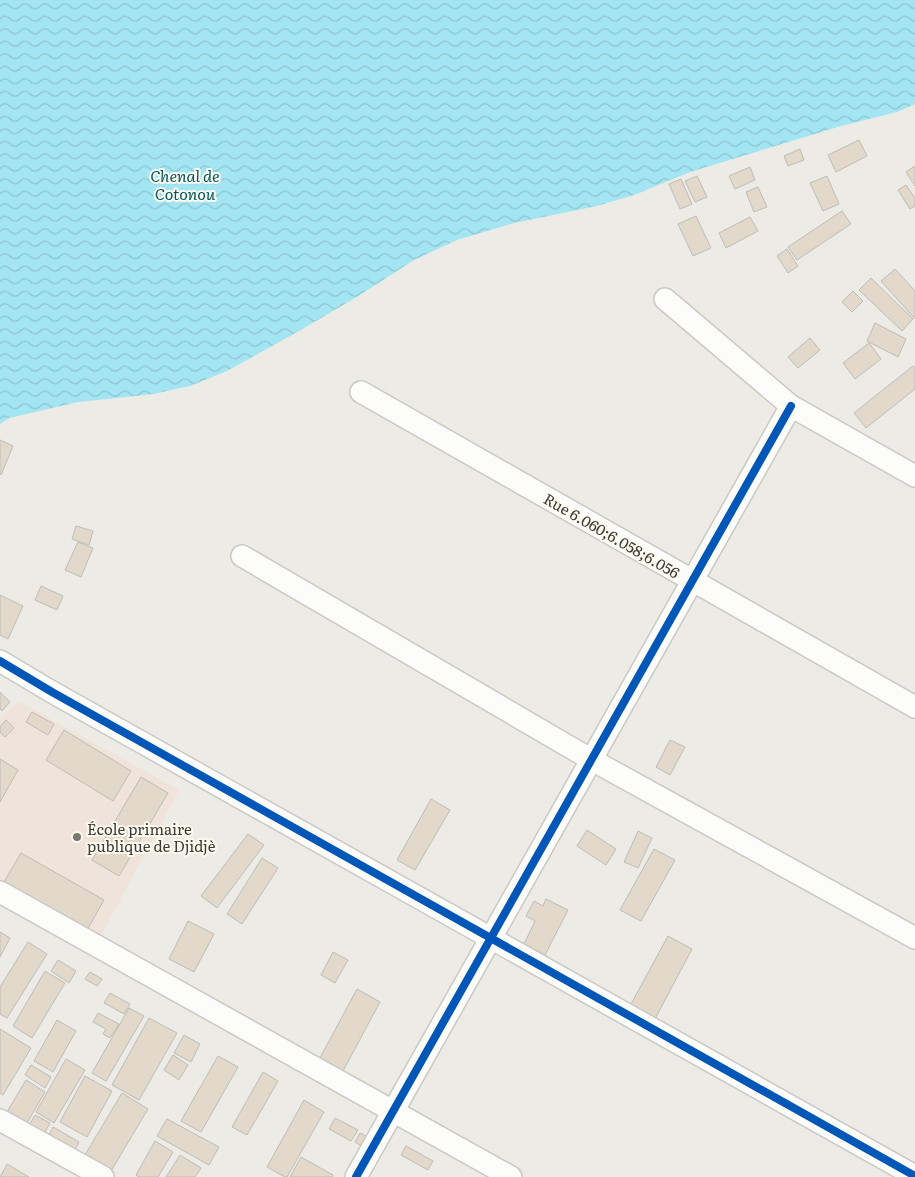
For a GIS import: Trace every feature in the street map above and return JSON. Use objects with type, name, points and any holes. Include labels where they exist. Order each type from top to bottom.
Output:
[{"type":"street","points":[[665,299],[792,406],[915,476]]},
{"type":"street","name":"Rue 6.060;6.058;6.056","points":[[361,392],[915,707]]},
{"type":"street","points":[[356,1177],[792,406]]},
{"type":"street","points":[[242,556],[592,760],[915,938]]},
{"type":"street","points":[[0,661],[52,692],[915,1176]]},
{"type":"street","points":[[0,892],[511,1177]]},
{"type":"street","points":[[0,1120],[103,1177]]},
{"type":"shaded area","name":"École primaire publique de Djidjè","points":[[18,701],[179,790],[99,939],[0,883],[0,719]]},
{"type":"water","name":"Chenal de Cotonou","points":[[0,0],[915,0],[915,104],[897,112],[841,126],[690,172],[634,195],[597,206],[514,223],[457,240],[414,260],[355,298],[227,371],[190,386],[153,394],[78,402],[9,418],[0,424]]},
{"type":"building","points":[[859,140],[867,156],[836,172],[828,155]]},
{"type":"building","points":[[800,149],[804,160],[788,166],[784,156]]},
{"type":"building","points":[[915,166],[915,186],[906,172]]},
{"type":"building","points":[[750,167],[755,180],[735,189],[729,176]]},
{"type":"building","points":[[697,176],[707,197],[695,202],[685,181]]},
{"type":"building","points":[[827,176],[839,204],[823,211],[810,183]]},
{"type":"building","points":[[681,179],[692,204],[680,209],[669,184]]},
{"type":"building","points":[[906,185],[915,198],[915,206],[910,209],[898,190]]},
{"type":"building","points":[[758,187],[767,207],[754,212],[746,192]]},
{"type":"building","points":[[842,211],[851,224],[797,260],[788,247]]},
{"type":"building","points":[[696,216],[711,248],[693,256],[678,224]]},
{"type":"building","points":[[750,217],[758,231],[726,248],[719,233]]},
{"type":"building","points":[[787,249],[798,266],[788,273],[777,256]]},
{"type":"building","points":[[895,269],[915,291],[915,319],[881,281]]},
{"type":"building","points":[[871,278],[913,319],[902,331],[859,290]]},
{"type":"building","points":[[853,291],[863,301],[852,312],[842,302]]},
{"type":"building","points":[[875,323],[906,339],[898,357],[867,341]]},
{"type":"building","points":[[810,338],[820,350],[798,368],[788,357]]},
{"type":"building","points":[[869,343],[881,359],[855,379],[843,363]]},
{"type":"building","points":[[913,366],[915,368],[915,389],[866,428],[854,413]]},
{"type":"building","points":[[0,440],[13,446],[1,475],[0,474]]},
{"type":"building","points":[[76,526],[93,531],[89,545],[72,539]]},
{"type":"building","points":[[78,542],[93,548],[81,577],[65,570]]},
{"type":"building","points":[[41,586],[63,596],[57,610],[35,600]]},
{"type":"building","points":[[0,595],[23,606],[8,639],[0,635]]},
{"type":"building","points":[[0,692],[10,702],[2,711],[0,709]]},
{"type":"building","points":[[32,712],[54,724],[48,735],[26,722]]},
{"type":"building","points":[[6,720],[14,728],[5,737],[0,732],[0,727]]},
{"type":"building","points":[[64,730],[131,771],[113,801],[46,760]]},
{"type":"building","points":[[670,740],[685,747],[670,775],[656,767]]},
{"type":"building","points":[[0,759],[18,770],[0,802]]},
{"type":"building","points":[[141,777],[168,793],[119,876],[92,860]]},
{"type":"building","points":[[431,799],[450,810],[415,870],[397,860]]},
{"type":"building","points":[[587,830],[616,849],[606,865],[577,846]]},
{"type":"building","points":[[638,831],[652,838],[638,868],[624,862]]},
{"type":"building","points":[[248,834],[264,845],[217,908],[201,896]]},
{"type":"building","points":[[654,849],[675,860],[641,921],[620,910]]},
{"type":"building","points":[[21,853],[104,900],[87,930],[4,882]]},
{"type":"building","points":[[262,858],[278,868],[242,924],[227,914]]},
{"type":"building","points":[[546,899],[568,910],[545,955],[524,944],[535,921],[526,916],[534,901],[543,906]]},
{"type":"building","points":[[188,921],[214,934],[194,972],[169,959]]},
{"type":"building","points":[[0,932],[10,938],[0,957]]},
{"type":"building","points":[[668,936],[692,949],[655,1019],[630,1006]]},
{"type":"building","points":[[28,942],[47,954],[7,1018],[0,1014],[0,987]]},
{"type":"building","points":[[333,952],[348,960],[335,983],[321,975]]},
{"type":"building","points":[[58,960],[76,971],[69,983],[51,971]]},
{"type":"building","points":[[45,971],[65,983],[32,1038],[13,1026]]},
{"type":"building","points":[[90,972],[102,979],[97,986],[85,979]]},
{"type":"building","points":[[357,989],[380,1002],[343,1071],[320,1058]]},
{"type":"building","points":[[110,993],[130,1004],[124,1014],[104,1003]]},
{"type":"building","points":[[129,1008],[144,1016],[106,1081],[92,1073]]},
{"type":"building","points":[[98,1013],[119,1024],[110,1038],[103,1034],[106,1029],[93,1022]]},
{"type":"building","points":[[149,1018],[177,1033],[139,1100],[112,1085]]},
{"type":"building","points":[[57,1020],[76,1031],[53,1072],[34,1061]]},
{"type":"building","points":[[0,1029],[31,1048],[3,1095],[0,1093]]},
{"type":"building","points":[[184,1035],[200,1044],[191,1062],[174,1053]]},
{"type":"building","points":[[173,1055],[188,1065],[179,1080],[164,1070]]},
{"type":"building","points":[[218,1056],[238,1067],[201,1132],[181,1121]]},
{"type":"building","points":[[66,1059],[85,1070],[54,1123],[36,1112]]},
{"type":"building","points":[[31,1065],[51,1077],[45,1088],[25,1075]]},
{"type":"building","points":[[263,1072],[278,1081],[247,1135],[232,1127]]},
{"type":"building","points":[[85,1076],[112,1091],[87,1137],[60,1122]]},
{"type":"building","points":[[26,1080],[45,1092],[27,1123],[7,1112]]},
{"type":"building","points":[[122,1093],[148,1109],[108,1176],[82,1160]]},
{"type":"building","points":[[304,1100],[324,1112],[287,1177],[285,1177],[267,1167]]},
{"type":"building","points":[[35,1115],[50,1123],[44,1134],[25,1133]]},
{"type":"building","points":[[335,1118],[358,1130],[351,1141],[329,1129]]},
{"type":"building","points":[[167,1119],[219,1147],[209,1165],[157,1136]]},
{"type":"building","points":[[53,1127],[79,1142],[75,1150],[49,1135]]},
{"type":"building","points":[[360,1133],[370,1138],[365,1148],[355,1142]]},
{"type":"building","points":[[155,1141],[173,1152],[158,1177],[139,1177],[136,1175]]},
{"type":"building","points":[[406,1146],[433,1161],[428,1170],[401,1155]]},
{"type":"building","points":[[180,1155],[201,1168],[195,1177],[166,1177]]},
{"type":"building","points":[[301,1157],[333,1175],[332,1177],[290,1177]]},
{"type":"building","points":[[7,1164],[29,1177],[0,1177]]},
{"type":"cycle path","points":[[356,1177],[791,406]]},
{"type":"cycle path","points":[[0,661],[52,692],[915,1176]]},
{"type":"place","name":"École primaire publique de Djidjè","points":[[77,837]]}]
